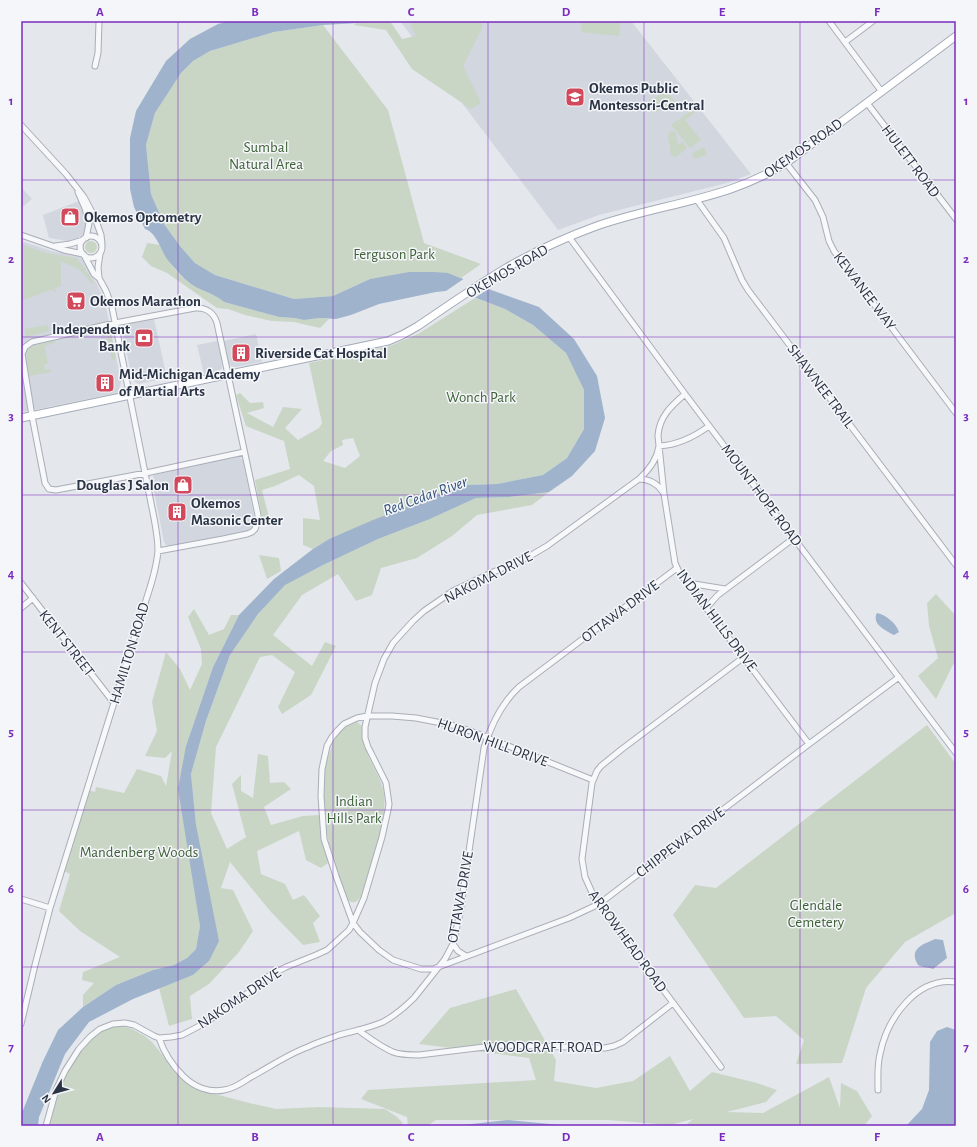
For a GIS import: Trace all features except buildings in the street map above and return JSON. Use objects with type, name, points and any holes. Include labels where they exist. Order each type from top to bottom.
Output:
[{"type":"main road","name":"OKEMOS ROAD","points":[[21,418],[388,341],[418,326],[485,281],[526,257],[570,237],[624,217],[697,200],[764,176],[786,163],[956,36]]},
{"type":"street","points":[[95,66],[98,53],[99,21]]},
{"type":"street","points":[[829,21],[882,92]]},
{"type":"street","points":[[845,42],[873,21]]},
{"type":"street","name":"HULETT ROAD","points":[[867,103],[956,219]]},
{"type":"street","points":[[21,125],[66,174],[84,197],[92,210],[101,235],[103,247],[100,254],[92,258],[21,235]]},
{"type":"street","name":"KEWANEE WAY","points":[[786,163],[816,200],[829,241],[834,251],[956,413]]},
{"type":"street","points":[[77,189],[90,223],[80,248],[83,255]]},
{"type":"street","name":"SHAWNEE TRAIL","points":[[697,200],[724,238],[742,280],[748,290],[956,565]]},
{"type":"street","points":[[55,246],[70,244],[91,236],[98,238],[102,244]]},
{"type":"street","name":"MOUNT HOPE ROAD","points":[[570,237],[685,394],[956,753]]},
{"type":"street","name":"HAMILTON ROAD","points":[[21,1024],[50,908],[153,575],[158,551],[156,527],[146,473],[115,322],[109,298],[99,278],[98,267],[100,254]]},
{"type":"street","name":"HAMILTON ROAD","points":[[83,255],[94,274],[99,278]]},
{"type":"street","points":[[158,551],[247,534],[252,532],[257,525],[258,515],[216,321],[213,315],[208,311],[195,308],[115,322],[38,340],[27,344],[23,349],[22,354],[44,483],[47,488],[56,490],[244,452]]},
{"type":"street","name":"INDIAN HILLS DRIVE","points":[[685,394],[671,407],[664,417],[658,432],[664,494],[673,558],[677,568],[809,744]]},
{"type":"street","points":[[659,446],[681,442],[694,436],[709,426]]},
{"type":"street","name":"NAKOMA DRIVE","points":[[160,1038],[182,1035],[205,1023],[243,997],[265,978],[286,967],[327,950],[348,930],[353,923],[362,903],[371,875],[385,828],[389,804],[386,783],[367,743],[365,727],[375,683],[384,659],[393,643],[412,621],[453,591],[547,546],[639,479],[646,473],[653,463],[659,446]]},
{"type":"street","points":[[639,479],[649,480],[656,484],[664,494]]},
{"type":"street","points":[[707,607],[725,589],[794,538]]},
{"type":"street","name":"OTTAWA DRIVE","points":[[160,1038],[169,1060],[176,1070],[189,1083],[206,1089],[220,1091],[228,1090],[307,1047],[384,1021],[414,998],[448,955],[453,944],[460,913],[482,759],[487,738],[500,712],[519,687],[677,568]]},
{"type":"street","name":"KENT STREET","points":[[21,583],[114,702]]},
{"type":"street","points":[[688,583],[725,589]]},
{"type":"street","points":[[21,608],[33,598]]},
{"type":"street","name":"ARROWHEAD ROAD","points":[[721,1067],[594,897],[583,872],[582,859],[593,780],[601,766],[744,657]]},
{"type":"street","name":"CHIPPEWA DRIVE","points":[[438,968],[466,956],[569,918],[599,904],[899,677]]},
{"type":"street","name":"HURON HILL DRIVE","points":[[438,968],[428,970],[421,969],[390,958],[383,954],[364,937],[353,923],[333,870],[324,839],[321,783],[327,746],[332,737],[348,722],[367,716],[398,716],[428,720],[464,729],[593,780]]},
{"type":"street","points":[[21,899],[50,908]]},
{"type":"street","points":[[453,944],[458,951],[466,956]]},
{"type":"street","points":[[878,1090],[880,1052],[887,1031],[899,1012],[916,994],[928,986],[939,982],[956,982]]},
{"type":"street","name":"WOODCRAFT ROAD","points":[[358,1030],[374,1042],[394,1052],[410,1055],[501,1045],[605,1048],[622,1042],[673,1003]]},
{"type":"street","points":[[46,1126],[56,1090],[65,1070],[80,1049],[96,1032],[109,1025],[125,1023],[134,1025],[160,1038]]},
{"type":"shaded area","name":"Okemos Public Montessori-Central","points":[[400,21],[631,21],[751,174],[727,183],[599,215],[558,230]]},
{"type":"shaded area","points":[[21,187],[32,199],[21,208]]},
{"type":"shaded area","points":[[79,201],[87,223],[83,235],[68,241],[49,238],[43,215]]},
{"type":"shaded area","points":[[21,241],[55,252],[73,254],[80,257],[86,264],[105,302],[121,382],[119,390],[116,393],[21,412]]},
{"type":"shaded area","points":[[154,319],[167,378],[138,384],[132,377],[122,330],[127,324]]},
{"type":"shaded area","points":[[256,334],[262,362],[235,367],[230,366],[224,341]]},
{"type":"shaded area","points":[[218,341],[222,368],[219,371],[204,374],[197,345]]},
{"type":"shaded area","points":[[236,456],[243,460],[255,520],[253,526],[248,531],[237,534],[169,546],[166,545],[164,542],[152,480],[154,475]]},
{"type":"green space","points":[[390,21],[402,39],[416,36],[410,24],[421,21],[482,21],[482,28],[463,66],[481,103],[471,109],[412,69],[386,30],[354,25],[358,22]]},
{"type":"green space","points":[[582,21],[621,21],[619,36],[581,32]]},
{"type":"green space","name":"Sumbal Natural Area","points":[[323,25],[388,110],[424,243],[481,264],[461,278],[448,273],[370,279],[333,296],[294,299],[215,275],[195,263],[164,224],[151,194],[146,145],[155,113],[181,73],[193,61],[210,51],[274,32]]},
{"type":"green space","points":[[666,90],[677,104],[669,110],[663,102],[659,105],[661,109],[654,113],[650,111],[647,107],[648,101],[650,99],[652,100]]},
{"type":"green space","points":[[693,109],[695,112],[685,120],[701,140],[690,148],[671,125]]},
{"type":"green space","points":[[675,131],[678,144],[683,142],[687,148],[674,157],[671,155],[668,135],[669,132]]},
{"type":"green space","points":[[704,147],[707,155],[694,159],[692,153]]},
{"type":"green space","points":[[89,241],[93,241],[97,247],[93,253],[89,253],[85,249],[85,245]]},
{"type":"green space","points":[[147,243],[160,245],[166,256],[181,276],[195,286],[216,296],[224,302],[279,317],[304,320],[320,318],[329,319],[320,328],[294,322],[272,321],[245,315],[228,309],[217,308],[167,273],[151,266],[142,257]]},
{"type":"green space","points":[[21,244],[46,253],[76,258],[94,283],[92,284],[80,270],[61,261],[61,286],[55,288],[57,294],[50,290],[21,301]]},
{"type":"green space","name":"Wonch Park","points":[[475,298],[505,309],[533,325],[566,353],[584,390],[584,429],[567,458],[543,475],[497,484],[465,485],[329,539],[313,549],[303,545],[303,518],[320,520],[314,486],[299,475],[262,490],[270,521],[263,523],[255,480],[290,469],[284,441],[246,426],[236,395],[240,393],[250,403],[263,402],[264,408],[247,413],[273,427],[283,407],[302,409],[285,428],[298,440],[319,428],[322,423],[309,363],[390,346],[418,334]],"holes":[[[353,438],[360,456],[345,468],[323,461],[331,451],[343,445],[342,440]]]},
{"type":"green space","points":[[48,325],[49,331],[26,337],[24,329]]},
{"type":"green space","points":[[106,330],[111,333],[116,357],[112,360]]},
{"type":"green space","points":[[55,341],[55,343],[45,346],[48,364],[44,365],[45,370],[50,369],[51,372],[29,376],[27,358],[28,349],[37,345]]},
{"type":"green space","points":[[549,492],[532,505],[477,515],[452,536],[417,558],[381,568],[372,595],[356,601],[338,574],[302,595],[273,635],[312,666],[325,642],[336,646],[311,695],[282,714],[278,707],[295,672],[272,655],[260,657],[216,747],[211,813],[227,849],[246,837],[232,784],[241,775],[241,791],[253,798],[258,754],[268,756],[270,783],[284,782],[291,789],[264,807],[271,825],[303,816],[319,815],[328,863],[321,868],[306,860],[299,831],[257,851],[261,874],[285,884],[293,900],[304,895],[320,916],[313,923],[320,942],[303,945],[271,912],[230,862],[221,888],[233,890],[253,931],[239,952],[209,984],[190,996],[192,1019],[169,1026],[159,988],[193,975],[209,961],[191,774],[206,721],[230,655],[258,614],[284,585],[378,539],[430,519],[476,498],[509,497]]},
{"type":"green space","points":[[259,555],[279,558],[281,571],[267,579]]},
{"type":"green space","points":[[936,594],[956,616],[956,662],[953,665],[936,699],[918,676],[938,658],[929,626],[927,603]]},
{"type":"green space","name":"Mandenberg Woods","points":[[194,609],[209,635],[224,629],[231,615],[239,615],[213,667],[186,746],[200,926],[196,949],[187,958],[174,965],[153,970],[116,985],[83,1007],[83,995],[94,983],[82,980],[83,972],[120,957],[80,931],[59,911],[70,874],[64,871],[89,790],[95,792],[96,787],[124,793],[137,769],[161,776],[166,786],[172,751],[165,758],[145,756],[157,731],[152,702],[166,652],[180,669],[190,690],[202,664],[201,649],[188,617]]},
{"type":"green space","name":"Indian Hills Park","points":[[357,722],[362,726],[365,747],[383,789],[384,814],[374,857],[361,896],[357,901],[352,902],[348,900],[331,853],[324,820],[324,781],[326,764],[333,742],[344,728]]},
{"type":"green space","name":"Glendale Cemetery","points":[[927,725],[956,764],[956,915],[954,914],[905,942],[866,988],[842,1063],[796,1064],[804,1040],[776,1016],[744,1018],[673,915],[695,885],[716,888]]},
{"type":"green space","points":[[516,989],[556,1060],[554,1081],[596,1088],[633,1081],[670,1056],[690,1091],[712,1072],[757,1083],[777,1090],[766,1102],[727,1112],[763,1113],[829,1077],[840,1108],[841,1083],[857,1091],[872,1116],[864,1126],[685,1126],[693,1119],[670,1125],[608,1120],[436,1120],[427,1126],[408,1126],[407,1117],[361,1099],[368,1090],[536,1080],[529,1058],[419,1044],[450,1008]]},
{"type":"green space","points":[[120,1025],[132,1029],[152,1042],[179,1076],[187,1084],[196,1089],[276,1109],[319,1107],[385,1109],[397,1117],[402,1122],[403,1126],[49,1126],[58,1093],[71,1065],[85,1046],[100,1032],[110,1027]]},
{"type":"water","name":"Red Cedar River","points":[[230,21],[382,21],[323,25],[274,32],[210,51],[193,61],[181,73],[155,113],[146,145],[151,194],[164,224],[195,263],[215,275],[294,299],[333,296],[370,279],[409,272],[434,272],[448,273],[539,307],[574,339],[597,376],[605,418],[595,451],[572,476],[549,492],[509,497],[476,498],[430,519],[378,539],[285,585],[258,614],[230,655],[206,721],[191,774],[196,825],[219,941],[209,961],[193,975],[133,999],[89,1022],[65,1054],[39,1117],[38,1126],[21,1126],[21,1115],[43,1061],[58,1030],[83,1007],[116,985],[153,970],[174,965],[187,958],[196,949],[200,926],[178,789],[186,746],[213,667],[239,615],[274,579],[313,549],[329,539],[373,520],[465,485],[497,484],[543,475],[567,458],[584,429],[584,390],[566,353],[533,325],[505,309],[455,290],[436,292],[379,304],[336,319],[320,318],[304,320],[279,317],[224,302],[216,296],[184,279],[167,259],[155,237],[145,229],[134,207],[130,189],[130,138],[136,111],[166,61],[190,39],[218,24]]},
{"type":"water","points":[[877,613],[890,620],[899,632],[894,635],[880,627],[876,621]]},
{"type":"water","points":[[935,939],[943,940],[947,958],[933,969],[919,965],[915,958],[916,951],[921,946]]},
{"type":"water","points":[[947,1027],[956,1030],[956,1126],[906,1126],[922,1109],[929,1090],[930,1042],[937,1031]]},
{"type":"water","points":[[507,1120],[571,1126],[454,1126]]},
{"type":"pier","points":[[465,278],[490,288],[473,299],[454,292],[443,293]]},
{"type":"place","name":"Okemos Public Montessori-Central","points":[[575,97]]},
{"type":"place","name":"Okemos Optometry","points":[[70,217]]},
{"type":"place","name":"Okemos Marathon","points":[[76,301]]},
{"type":"place","name":"Independent Bank","points":[[144,338]]},
{"type":"place","name":"Riverside Cat Hospital","points":[[241,353]]},
{"type":"place","name":"Mid-Michigan Academy of Martial Arts","points":[[105,383]]},
{"type":"place","name":"Douglas J Salon","points":[[183,485]]},
{"type":"place","name":"Okemos Masonic Center","points":[[177,512]]},
{"type":"park label","name":"Ferguson Park","points":[[394,254]]}]
